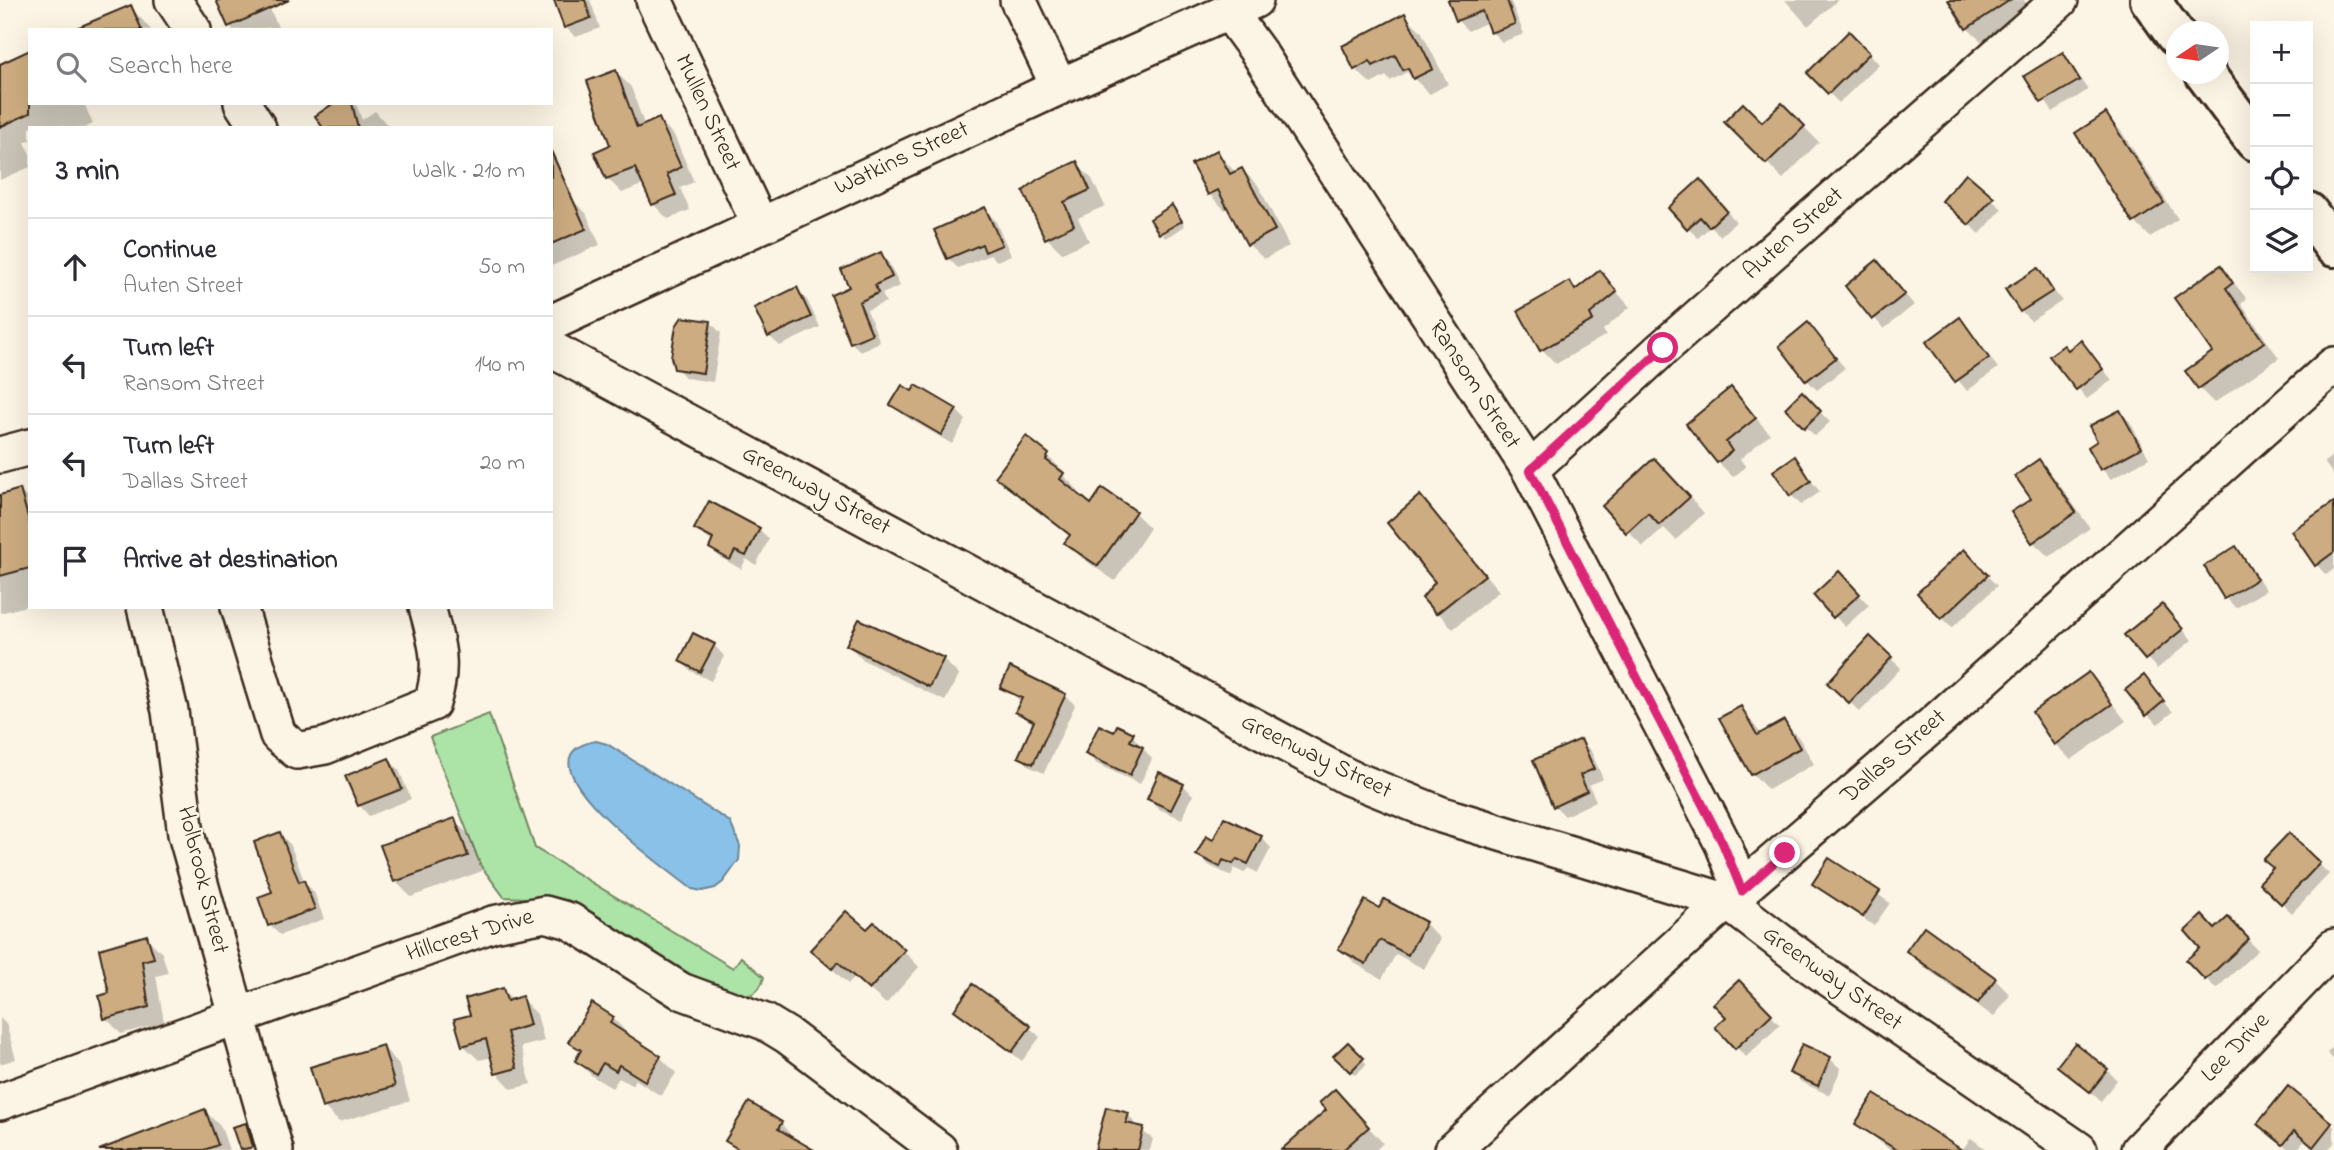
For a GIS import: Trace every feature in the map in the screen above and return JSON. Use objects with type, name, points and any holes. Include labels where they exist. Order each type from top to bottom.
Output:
[{"type":"main road","points":[[2150,0],[2166,22]]},
{"type":"main road","points":[[2212,84],[2250,134]]},
{"type":"main road","points":[[2313,219],[2334,247]]},
{"type":"street","points":[[173,0],[192,28]]},
{"type":"street","name":"Mullen Street","points":[[654,0],[760,225]]},
{"type":"street","points":[[1018,0],[1059,87]]},
{"type":"street","name":"Auten Street","points":[[1530,470],[1663,348],[2060,0]]},
{"type":"street","name":"Watkins Street","points":[[553,346],[760,225],[1242,6]]},
{"type":"street","name":"Ransom Street","points":[[1242,6],[1259,52],[1530,470],[1723,844],[1735,896]]},
{"type":"street","points":[[243,105],[257,126]]},
{"type":"street","name":"Greenway Street","points":[[553,346],[1348,777],[1442,815],[1735,896],[1813,967],[2079,1150]]},
{"type":"street","name":"Dallas Street","points":[[1453,1150],[2334,365]]},
{"type":"street","points":[[0,455],[28,448]]},
{"type":"street","name":"Holbrook Street","points":[[145,609],[170,711],[186,834],[275,1150]]},
{"type":"street","points":[[240,609],[278,735],[297,751],[324,746],[432,703],[440,677],[437,642],[428,609]]},
{"type":"street","name":"Hillcrest Drive","points":[[0,1102],[493,924],[545,914],[570,921],[681,991],[777,1029],[939,1150]]},
{"type":"street","name":"Lee Drive","points":[[2139,1150],[2334,947]]},
{"type":"green space","points":[[489,714],[535,848],[733,968],[741,957],[764,977],[759,989],[751,995],[728,998],[568,900],[504,897],[481,866],[430,737]]},
{"type":"water","points":[[596,741],[607,744],[730,822],[740,846],[739,860],[723,882],[715,888],[702,891],[692,889],[602,815],[581,790],[570,768],[573,751]]},
{"type":"building","points":[[216,0],[289,0],[228,27]]},
{"type":"building","points":[[554,0],[585,0],[591,18],[564,28]]},
{"type":"building","points":[[1448,0],[1507,0],[1515,24],[1490,33],[1482,11],[1456,21]]},
{"type":"building","points":[[1948,0],[2010,0],[1966,29]]},
{"type":"building","points":[[131,5],[141,28],[76,28]]},
{"type":"building","points":[[1405,13],[1433,69],[1413,79],[1408,68],[1403,70],[1395,55],[1373,66],[1370,61],[1354,70],[1342,46]]},
{"type":"building","points":[[1849,31],[1870,53],[1828,94],[1807,73]]},
{"type":"building","points":[[28,51],[30,113],[0,127],[0,64]]},
{"type":"building","points":[[2063,52],[2080,80],[2041,103],[2024,76]]},
{"type":"building","points":[[616,70],[637,128],[659,118],[681,167],[667,174],[676,195],[652,205],[635,168],[606,179],[594,152],[610,145],[587,81]]},
{"type":"building","points":[[1743,103],[1762,122],[1782,103],[1805,126],[1766,164],[1724,122]]},
{"type":"building","points":[[331,105],[352,105],[358,126],[322,126],[315,116]]},
{"type":"building","points":[[2106,113],[2164,203],[2133,223],[2075,133]]},
{"type":"building","points":[[1217,150],[1230,174],[1242,168],[1275,230],[1247,245],[1218,190],[1208,195],[1191,164]]},
{"type":"building","points":[[553,155],[586,229],[553,243]]},
{"type":"building","points":[[1077,161],[1090,190],[1064,202],[1074,225],[1045,239],[1023,191],[1038,179]]},
{"type":"building","points":[[1966,173],[1994,197],[1969,225],[1942,201]]},
{"type":"building","points":[[1700,179],[1727,211],[1709,227],[1700,217],[1687,229],[1668,208]]},
{"type":"building","points":[[1172,205],[1182,221],[1159,234],[1150,219]]},
{"type":"building","points":[[985,207],[1002,245],[985,252],[982,244],[947,259],[934,230]]},
{"type":"building","points":[[881,252],[892,277],[875,285],[878,293],[859,302],[872,334],[850,343],[831,295],[849,287],[841,270]]},
{"type":"building","points":[[1877,260],[1905,294],[1872,320],[1845,286]]},
{"type":"building","points":[[2221,265],[2233,283],[2226,288],[2264,342],[2198,389],[2185,371],[2212,352],[2174,298]]},
{"type":"building","points":[[2038,268],[2053,291],[2020,312],[2005,289]]},
{"type":"building","points":[[1600,270],[1617,292],[1590,314],[1593,320],[1540,351],[1518,311],[1570,281],[1575,290]]},
{"type":"building","points":[[797,287],[811,317],[768,337],[754,308]]},
{"type":"building","points":[[682,317],[711,321],[703,373],[674,369],[671,357],[676,326]]},
{"type":"building","points":[[1960,317],[1989,358],[1955,382],[1926,342]]},
{"type":"building","points":[[1808,322],[1836,358],[1806,381],[1779,346]]},
{"type":"building","points":[[2081,340],[2103,369],[2076,390],[2049,356],[2064,345],[2068,350]]},
{"type":"building","points":[[902,385],[912,391],[916,385],[957,409],[941,435],[890,405]]},
{"type":"building","points":[[1731,387],[1756,418],[1726,442],[1732,451],[1717,463],[1686,424]]},
{"type":"building","points":[[1802,391],[1821,411],[1804,428],[1785,408]]},
{"type":"building","points":[[2120,410],[2141,448],[2100,470],[2088,447],[2097,441],[2089,426]]},
{"type":"building","points":[[1026,436],[1049,454],[1046,460],[1064,473],[1060,479],[1091,504],[1102,488],[1136,511],[1098,566],[1064,543],[1070,535],[995,477]]},
{"type":"building","points":[[1795,456],[1811,481],[1790,496],[1773,471]]},
{"type":"building","points":[[1654,458],[1690,497],[1659,525],[1648,513],[1626,533],[1602,506]]},
{"type":"building","points":[[2039,459],[2076,512],[2032,543],[2011,512],[2031,499],[2015,476]]},
{"type":"building","points":[[20,489],[28,517],[28,569],[0,576],[0,495]]},
{"type":"building","points":[[1420,495],[1485,575],[1436,614],[1422,598],[1435,582],[1387,523]]},
{"type":"building","points":[[709,501],[760,528],[746,556],[735,551],[730,560],[709,548],[713,539],[694,529]]},
{"type":"building","points":[[2334,502],[2334,552],[2315,566],[2291,531]]},
{"type":"building","points":[[2236,546],[2257,579],[2224,599],[2204,566]]},
{"type":"building","points":[[1964,549],[1988,575],[1941,619],[1917,593]]},
{"type":"building","points":[[1839,571],[1860,594],[1833,618],[1813,595]]},
{"type":"building","points":[[2162,604],[2183,629],[2145,660],[2124,635]]},
{"type":"building","points":[[859,619],[944,658],[929,687],[846,645]]},
{"type":"building","points":[[693,633],[715,644],[700,672],[679,661]]},
{"type":"building","points":[[1870,636],[1892,657],[1849,703],[1827,683]]},
{"type":"building","points":[[1010,667],[1066,694],[1033,764],[1018,757],[1034,721],[1015,712],[1022,698],[1000,688]]},
{"type":"building","points":[[2089,672],[2112,704],[2054,745],[2032,712]]},
{"type":"building","points":[[2144,675],[2164,701],[2146,716],[2125,690]]},
{"type":"building","points":[[1741,706],[1757,735],[1784,720],[1800,748],[1751,775],[1719,718]]},
{"type":"building","points":[[1099,725],[1114,732],[1117,725],[1134,733],[1130,741],[1143,747],[1130,775],[1085,754]]},
{"type":"building","points":[[1581,739],[1594,769],[1580,775],[1587,791],[1553,807],[1533,760]]},
{"type":"building","points":[[389,758],[402,789],[358,806],[345,776]]},
{"type":"building","points":[[1159,772],[1184,784],[1171,810],[1147,799]]},
{"type":"building","points":[[1224,817],[1262,836],[1248,864],[1237,859],[1233,864],[1223,860],[1220,867],[1196,855],[1206,836],[1213,840]]},
{"type":"building","points":[[455,818],[468,856],[394,882],[380,845]]},
{"type":"building","points":[[280,832],[299,882],[304,880],[315,909],[268,926],[258,897],[272,892],[254,842]]},
{"type":"building","points":[[2289,833],[2320,863],[2281,904],[2259,883],[2273,868],[2263,860]]},
{"type":"building","points":[[1829,858],[1880,891],[1863,917],[1812,884]]},
{"type":"building","points":[[1384,899],[1426,922],[1408,955],[1380,940],[1366,964],[1338,949],[1365,900],[1379,908]]},
{"type":"building","points":[[846,911],[867,929],[874,922],[905,950],[869,990],[838,962],[832,969],[810,950]]},
{"type":"building","points":[[2202,915],[2215,929],[2228,917],[2249,939],[2205,980],[2186,960],[2200,948],[2185,931]]},
{"type":"building","points":[[1924,926],[1996,978],[1978,1003],[1906,951]]},
{"type":"building","points":[[147,935],[154,958],[142,961],[149,1007],[104,1019],[99,996],[109,993],[99,949]]},
{"type":"building","points":[[1739,980],[1772,1014],[1735,1049],[1715,1027],[1726,1017],[1713,1004]]},
{"type":"building","points":[[973,984],[1031,1026],[1012,1052],[954,1010]]},
{"type":"building","points":[[503,988],[507,1001],[522,996],[530,1025],[507,1032],[517,1068],[495,1074],[486,1039],[462,1046],[454,1019],[470,1015],[465,999]]},
{"type":"building","points":[[592,1003],[614,1017],[610,1023],[661,1056],[645,1081],[619,1065],[616,1071],[603,1063],[596,1074],[575,1061],[581,1050],[568,1042]]},
{"type":"building","points":[[1348,1042],[1364,1058],[1350,1072],[1333,1056]]},
{"type":"building","points":[[2075,1043],[2108,1069],[2090,1092],[2057,1066]]},
{"type":"building","points":[[1802,1044],[1831,1057],[1818,1086],[1789,1073]]},
{"type":"building","points":[[383,1045],[395,1086],[322,1108],[310,1067]]},
{"type":"building","points":[[2288,1086],[2332,1123],[2313,1147],[2294,1131],[2283,1145],[2257,1124]]},
{"type":"building","points":[[1335,1089],[1369,1127],[1343,1150],[1281,1150],[1326,1110],[1319,1103]]},
{"type":"building","points":[[1874,1094],[1962,1150],[1897,1150],[1855,1124]]},
{"type":"building","points":[[749,1102],[782,1122],[778,1129],[814,1150],[740,1150],[725,1141]]},
{"type":"building","points":[[1106,1107],[1129,1113],[1126,1123],[1144,1127],[1138,1150],[1095,1150]]},
{"type":"building","points":[[205,1109],[218,1145],[204,1150],[99,1150]]},
{"type":"building","points":[[246,1123],[253,1147],[240,1150],[232,1127]]},
{"type":"route","points":[[1663,348],[1530,470],[1723,844],[1742,891],[1785,853]]}]
